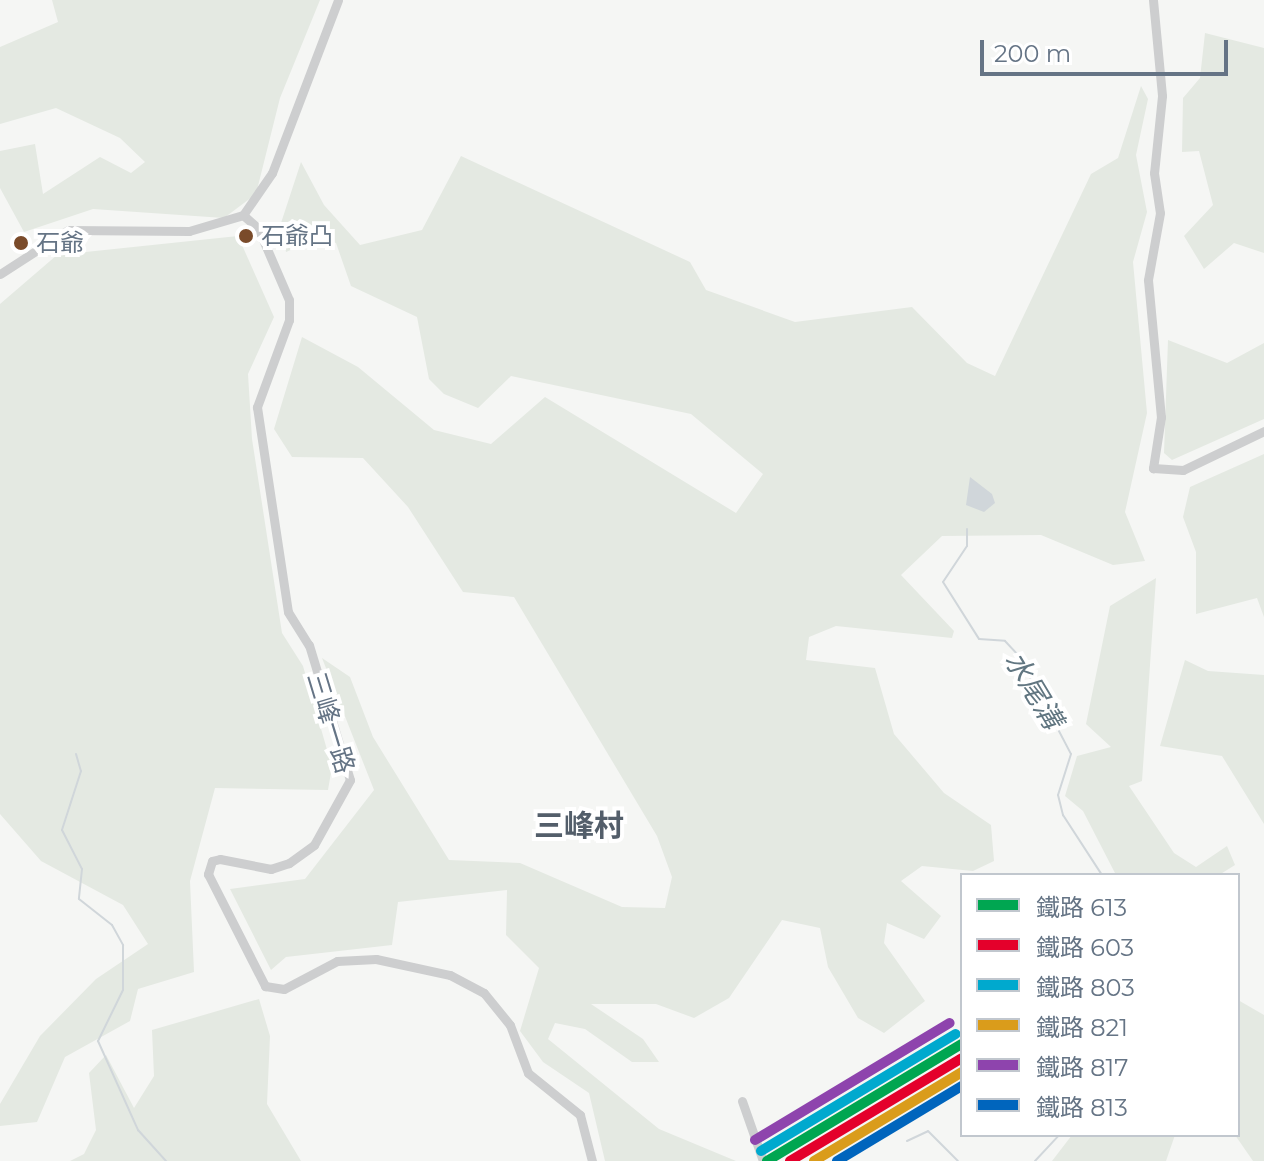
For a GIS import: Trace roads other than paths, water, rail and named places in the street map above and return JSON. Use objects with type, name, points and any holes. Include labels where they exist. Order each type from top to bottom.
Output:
[{"type":"street","points":[[0,274],[68,230],[189,231],[243,215],[272,173],[338,0]]},
{"type":"street","points":[[1153,0],[1162,96],[1154,173],[1159,223],[1148,280],[1161,417],[1153,468],[1183,470],[1264,431]]},
{"type":"street","name":"三峰一路","points":[[243,215],[258,228],[289,300],[257,407],[288,612],[309,645],[350,780],[314,845],[289,863],[271,869],[220,859],[212,861],[208,874],[265,986],[284,989],[337,961],[376,959],[450,975],[484,993],[510,1025],[528,1073],[580,1115],[592,1161]]},
{"type":"street","points":[[742,1101],[763,1161]]},
{"type":"waterway","name":"水尾溝","points":[[967,529],[967,546],[943,582],[979,639],[1005,641],[1018,655],[1049,712],[1071,754],[1058,795],[1063,815],[1101,873]]},
{"type":"waterway","points":[[76,754],[81,771],[62,830],[82,869],[79,899],[112,925],[123,945],[123,990],[98,1041],[138,1130],[166,1161]]},
{"type":"waterway","points":[[907,1141],[928,1131],[958,1161]]},
{"type":"waterway","name":"水尾溝","points":[[1035,1161],[1057,1137]]},
{"type":"rail line","name":"817","points":[[755,1140],[950,1023]]},
{"type":"rail line","name":"803","points":[[761,1151],[956,1034]]},
{"type":"rail line","name":"613","points":[[767,1161],[960,1045]]},
{"type":"rail line","name":"603","points":[[790,1161],[960,1059]]},
{"type":"rail line","name":"821","points":[[814,1161],[960,1073]]},
{"type":"rail line","name":"813","points":[[837,1161],[960,1087]]},
{"type":"place","name":"石爺凸","points":[[246,236]]},
{"type":"place","name":"石爺","points":[[21,243]]},
{"type":"district","name":"三峰村","points":[[579,826]]}]
